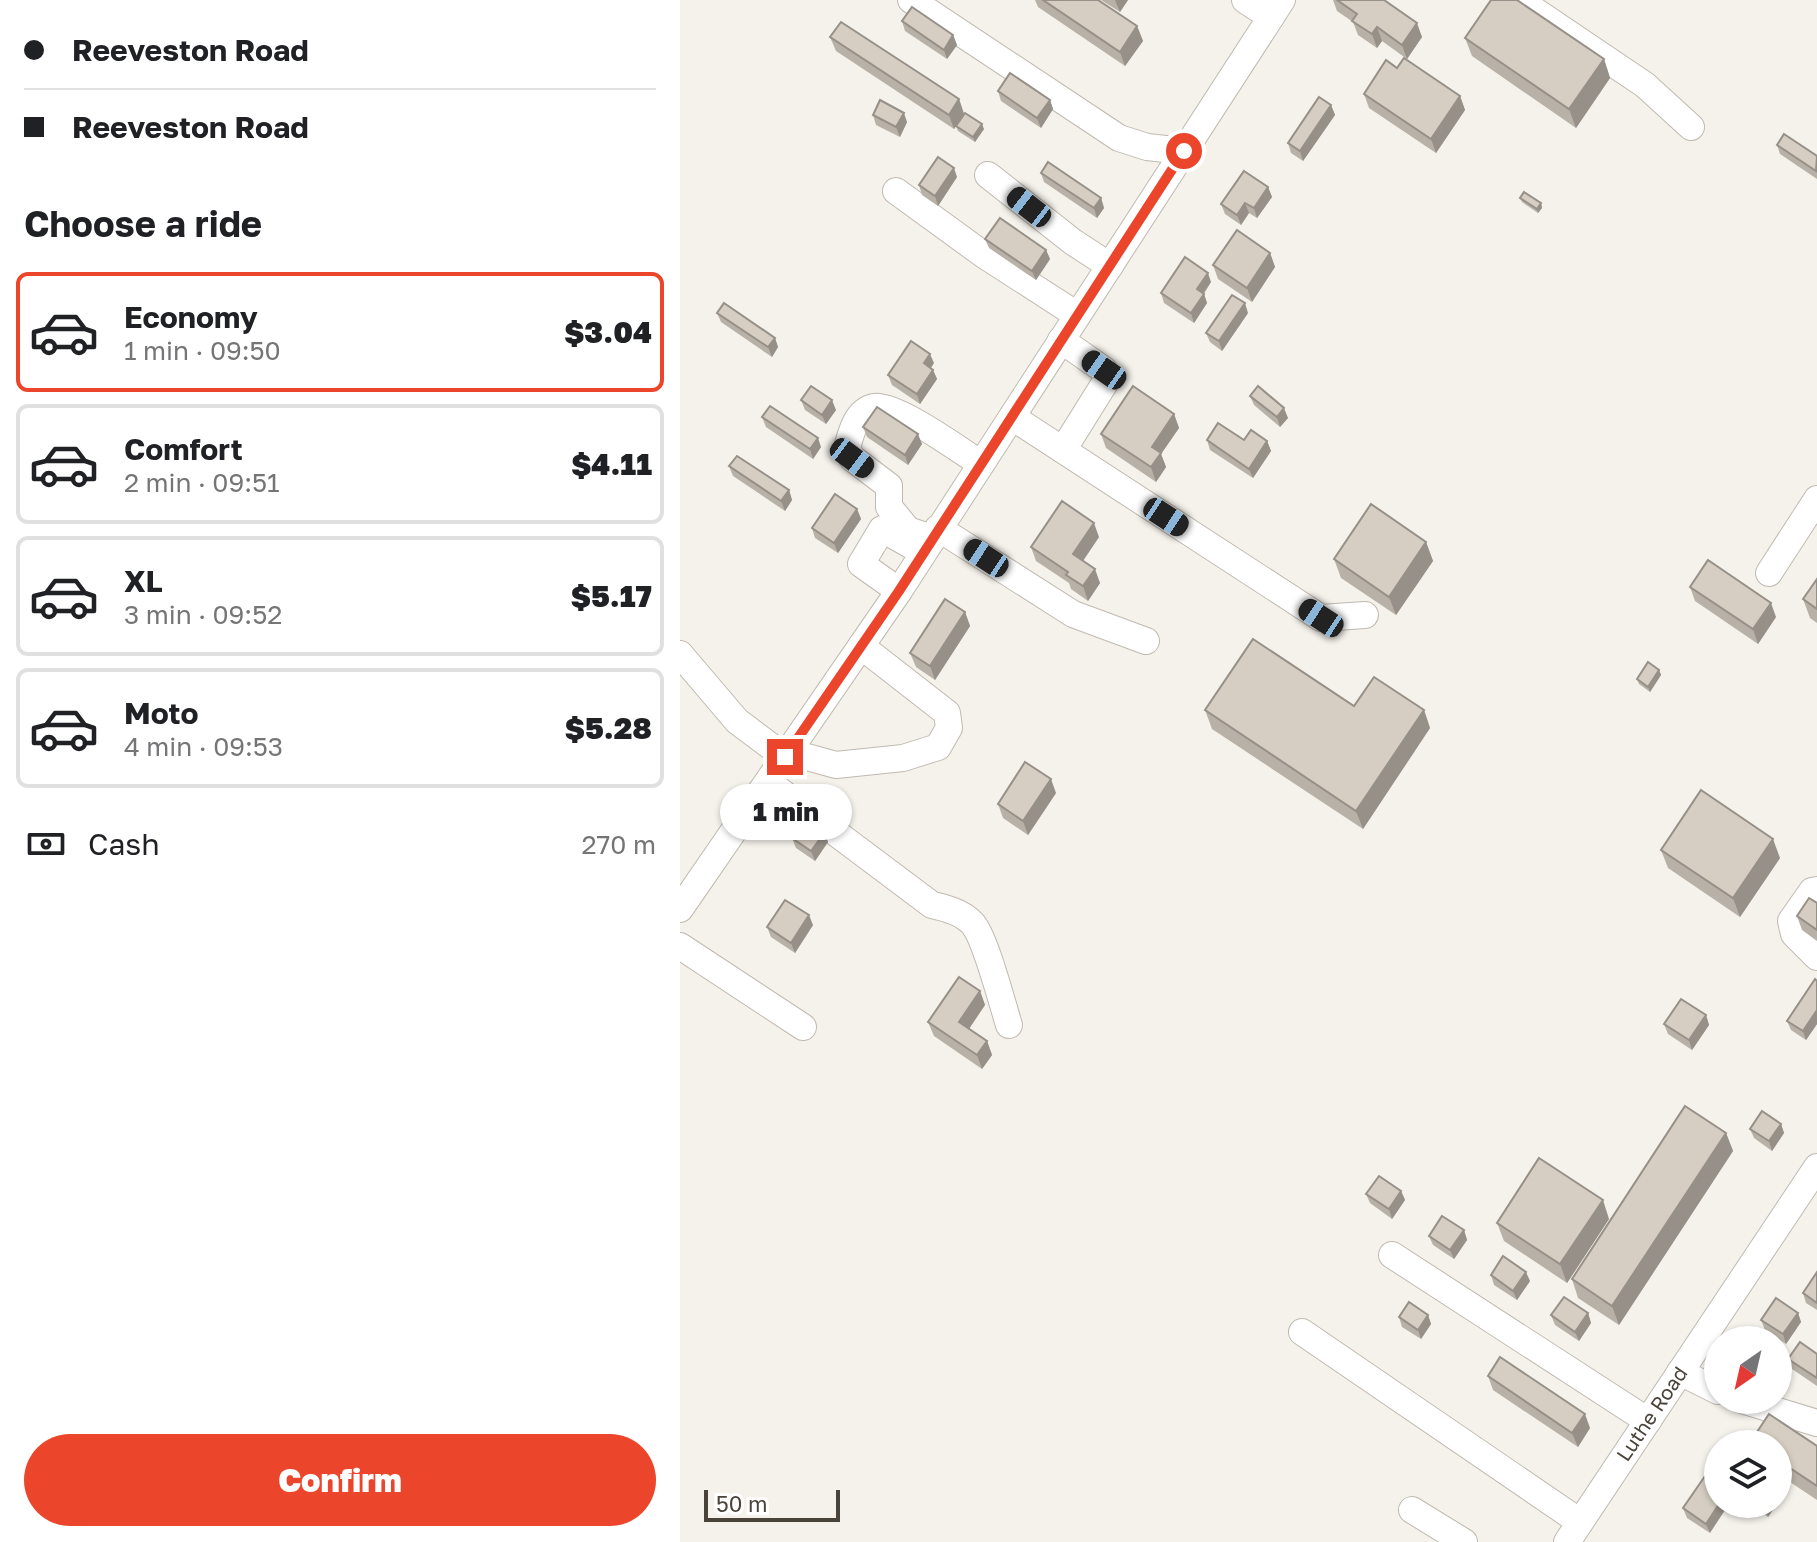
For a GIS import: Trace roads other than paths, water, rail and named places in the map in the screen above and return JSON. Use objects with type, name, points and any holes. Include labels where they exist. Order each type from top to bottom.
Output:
[{"type":"street","points":[[911,0],[1119,138],[1147,147],[1184,151]]},
{"type":"street","points":[[680,909],[899,591],[1276,8],[1245,0]]},
{"type":"street","points":[[1519,0],[1645,85],[1691,127]]},
{"type":"street","points":[[988,175],[1073,242],[1110,266]]},
{"type":"street","points":[[896,191],[984,255],[1077,315]]},
{"type":"street","points":[[1061,340],[1104,370],[1108,378],[1063,450]]},
{"type":"street","points":[[981,464],[913,421],[891,410],[876,407],[865,412],[853,427],[847,448],[852,458],[889,486],[889,507],[908,530],[931,539],[1073,614],[1146,641]]},
{"type":"street","points":[[1012,417],[1321,618],[1365,615]]},
{"type":"street","points":[[1769,573],[1817,499]]},
{"type":"street","points":[[899,591],[861,564],[882,529],[931,539]]},
{"type":"street","points":[[680,654],[737,721],[787,755],[836,765],[903,758],[938,747],[949,728],[947,713],[861,646]]},
{"type":"street","points":[[768,782],[932,905],[953,910],[972,923],[983,939],[1009,1025]]},
{"type":"street","points":[[1817,890],[1812,891],[1791,921],[1794,934],[1817,957]]},
{"type":"street","points":[[680,946],[803,1027]]},
{"type":"street","name":"Luthe Road","points":[[1574,1532],[1817,1167]]},
{"type":"street","points":[[1392,1255],[1648,1421]]},
{"type":"street","points":[[1302,1332],[1574,1532]]},
{"type":"street","points":[[1680,1372],[1704,1384]]},
{"type":"street","points":[[1788,1414],[1817,1423]]},
{"type":"street","points":[[1412,1510],[1464,1542]]}]
